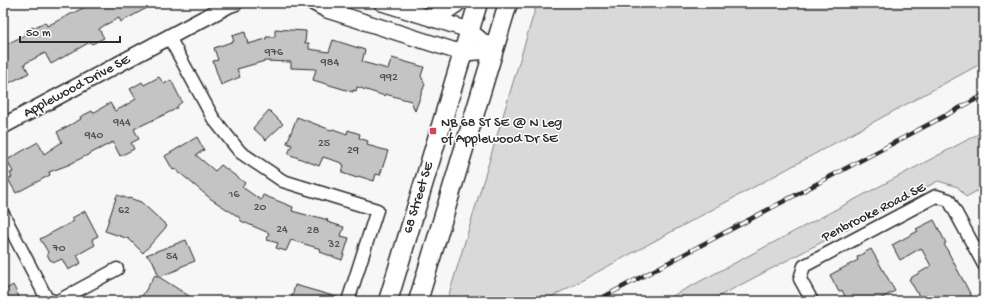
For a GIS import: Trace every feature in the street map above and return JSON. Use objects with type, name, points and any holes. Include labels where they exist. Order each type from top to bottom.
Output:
[{"type":"main road","points":[[434,18],[456,3]]},
{"type":"main road","name":"68 Street SE","points":[[388,301],[478,3]]},
{"type":"main road","name":"68 Street SE","points":[[418,301],[508,3]]},
{"type":"street","name":"Applewood Drive SE","points":[[3,126],[235,3]]},
{"type":"street","points":[[314,3],[327,10],[462,53],[494,51]]},
{"type":"street","points":[[382,3],[469,30],[494,51]]},
{"type":"street","points":[[169,37],[214,118],[240,152],[283,181],[377,210],[348,301]]},
{"type":"street","name":"Penbrooke Road SE","points":[[812,301],[800,279],[804,266],[936,196],[949,200],[984,265]]},
{"type":"street","points":[[3,214],[47,300],[54,301]]},
{"type":"street","points":[[58,301],[117,269]]},
{"type":"shaded area","points":[[537,3],[984,3],[984,62],[544,301],[447,301]]},
{"type":"shaded area","points":[[984,131],[984,187],[966,197],[958,187],[938,181],[710,301],[663,301]]},
{"type":"building","points":[[93,3],[156,3],[121,22],[119,18],[105,25],[99,29],[104,38],[92,44],[90,42],[51,64],[45,53],[24,64],[29,73],[3,86],[3,46],[25,35],[24,33],[33,27],[45,22],[47,26]]},
{"type":"building","points":[[275,29],[306,31],[305,43],[309,43],[309,49],[329,52],[333,40],[365,50],[362,62],[388,69],[392,58],[424,67],[421,76],[425,84],[415,111],[411,101],[385,94],[385,96],[357,87],[356,91],[353,90],[353,92],[313,80],[316,69],[291,68],[291,62],[265,61],[237,69],[240,77],[221,85],[213,61],[218,60],[214,48],[234,41],[232,36],[245,32],[248,44],[266,39],[266,37],[275,37]]},
{"type":"building","points":[[159,77],[164,84],[171,80],[182,102],[176,109],[134,129],[139,139],[131,143],[134,149],[120,156],[113,142],[68,165],[49,172],[50,175],[16,193],[8,179],[12,177],[10,173],[13,172],[7,160],[38,142],[44,154],[62,142],[57,132],[81,119],[80,117],[92,111],[93,113],[110,103],[115,111],[123,107],[136,99],[130,89],[142,82],[144,85]]},
{"type":"building","points":[[269,110],[283,124],[266,140],[253,128]]},
{"type":"building","points":[[297,117],[331,130],[333,129],[347,134],[348,130],[360,134],[359,138],[368,141],[367,145],[388,151],[380,175],[376,174],[374,181],[358,176],[357,178],[342,173],[344,165],[342,163],[323,157],[319,166],[288,154],[292,145],[287,143]]},
{"type":"building","points":[[197,137],[204,150],[196,155],[215,171],[221,165],[245,183],[242,187],[261,200],[263,195],[293,207],[292,211],[328,220],[327,222],[344,227],[341,236],[349,238],[342,260],[320,252],[321,249],[291,240],[286,251],[276,248],[278,243],[267,240],[269,233],[241,221],[239,217],[211,199],[180,173],[179,174],[176,169],[173,170],[165,156]]},
{"type":"building","points":[[117,195],[141,202],[167,226],[143,253],[129,239],[105,231]]},
{"type":"building","points":[[85,211],[98,236],[92,239],[95,245],[77,255],[81,263],[68,270],[62,259],[55,262],[50,260],[47,254],[48,252],[40,239],[74,221],[72,218]]},
{"type":"building","points":[[934,220],[946,243],[944,244],[974,301],[922,301],[909,279],[931,266],[921,248],[900,260],[892,245],[918,231],[916,229]]},
{"type":"building","points":[[186,240],[195,261],[159,277],[153,261],[146,255]]},
{"type":"building","points":[[871,249],[895,291],[876,301],[847,301],[842,290],[839,292],[830,275],[858,260],[857,257]]},
{"type":"building","points":[[155,275],[197,301],[139,301]]},
{"type":"building","points":[[13,285],[21,301],[3,301],[3,291]]},
{"type":"building","points":[[295,285],[340,298],[340,301],[291,301]]},
{"type":"railway","points":[[596,301],[984,95]]},
{"type":"place","name":"NB 68 ST SE @ N Leg of Applewood Dr SE","points":[[433,131]]}]
